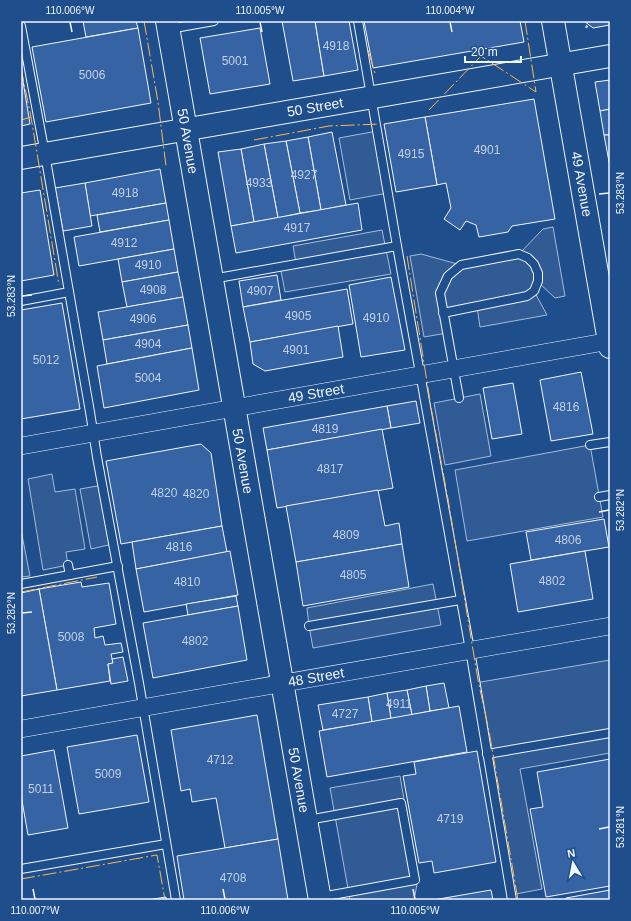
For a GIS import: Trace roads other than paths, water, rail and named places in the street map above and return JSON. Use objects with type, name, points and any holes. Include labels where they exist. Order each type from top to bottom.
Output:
[{"type":"street","name":"49 Avenue","points":[[553,21],[610,343]]},
{"type":"street","name":"50 Avenue","points":[[167,25],[320,899]]},
{"type":"street","name":"50 Street","points":[[21,158],[610,56]]},
{"type":"street","name":"49 Street","points":[[21,446],[420,374],[610,343]]},
{"type":"street","name":"48 Street","points":[[21,729],[610,626]]},
{"type":"lane","points":[[167,25],[214,21]]},
{"type":"lane","points":[[358,21],[470,650],[512,900]]},
{"type":"lane","points":[[21,26],[118,566],[176,900]]},
{"type":"lane","points":[[212,279],[397,246]]},
{"type":"lane","points":[[443,313],[527,296],[534,291],[538,281],[538,274],[534,264],[528,258],[519,254],[461,265],[448,276],[440,293],[443,313],[459,398]]},
{"type":"lane","points":[[21,301],[69,292]]},
{"type":"lane","points":[[590,445],[610,442]]},
{"type":"lane","points":[[600,497],[610,496]]},
{"type":"lane","points":[[68,565],[70,575]]},
{"type":"lane","points":[[21,584],[118,566]]},
{"type":"lane","points":[[309,626],[460,600]]},
{"type":"lane","points":[[487,754],[610,733]]},
{"type":"lane","points":[[306,820],[401,803],[415,880],[320,899]]},
{"type":"lane","points":[[21,869],[166,844]]}]
